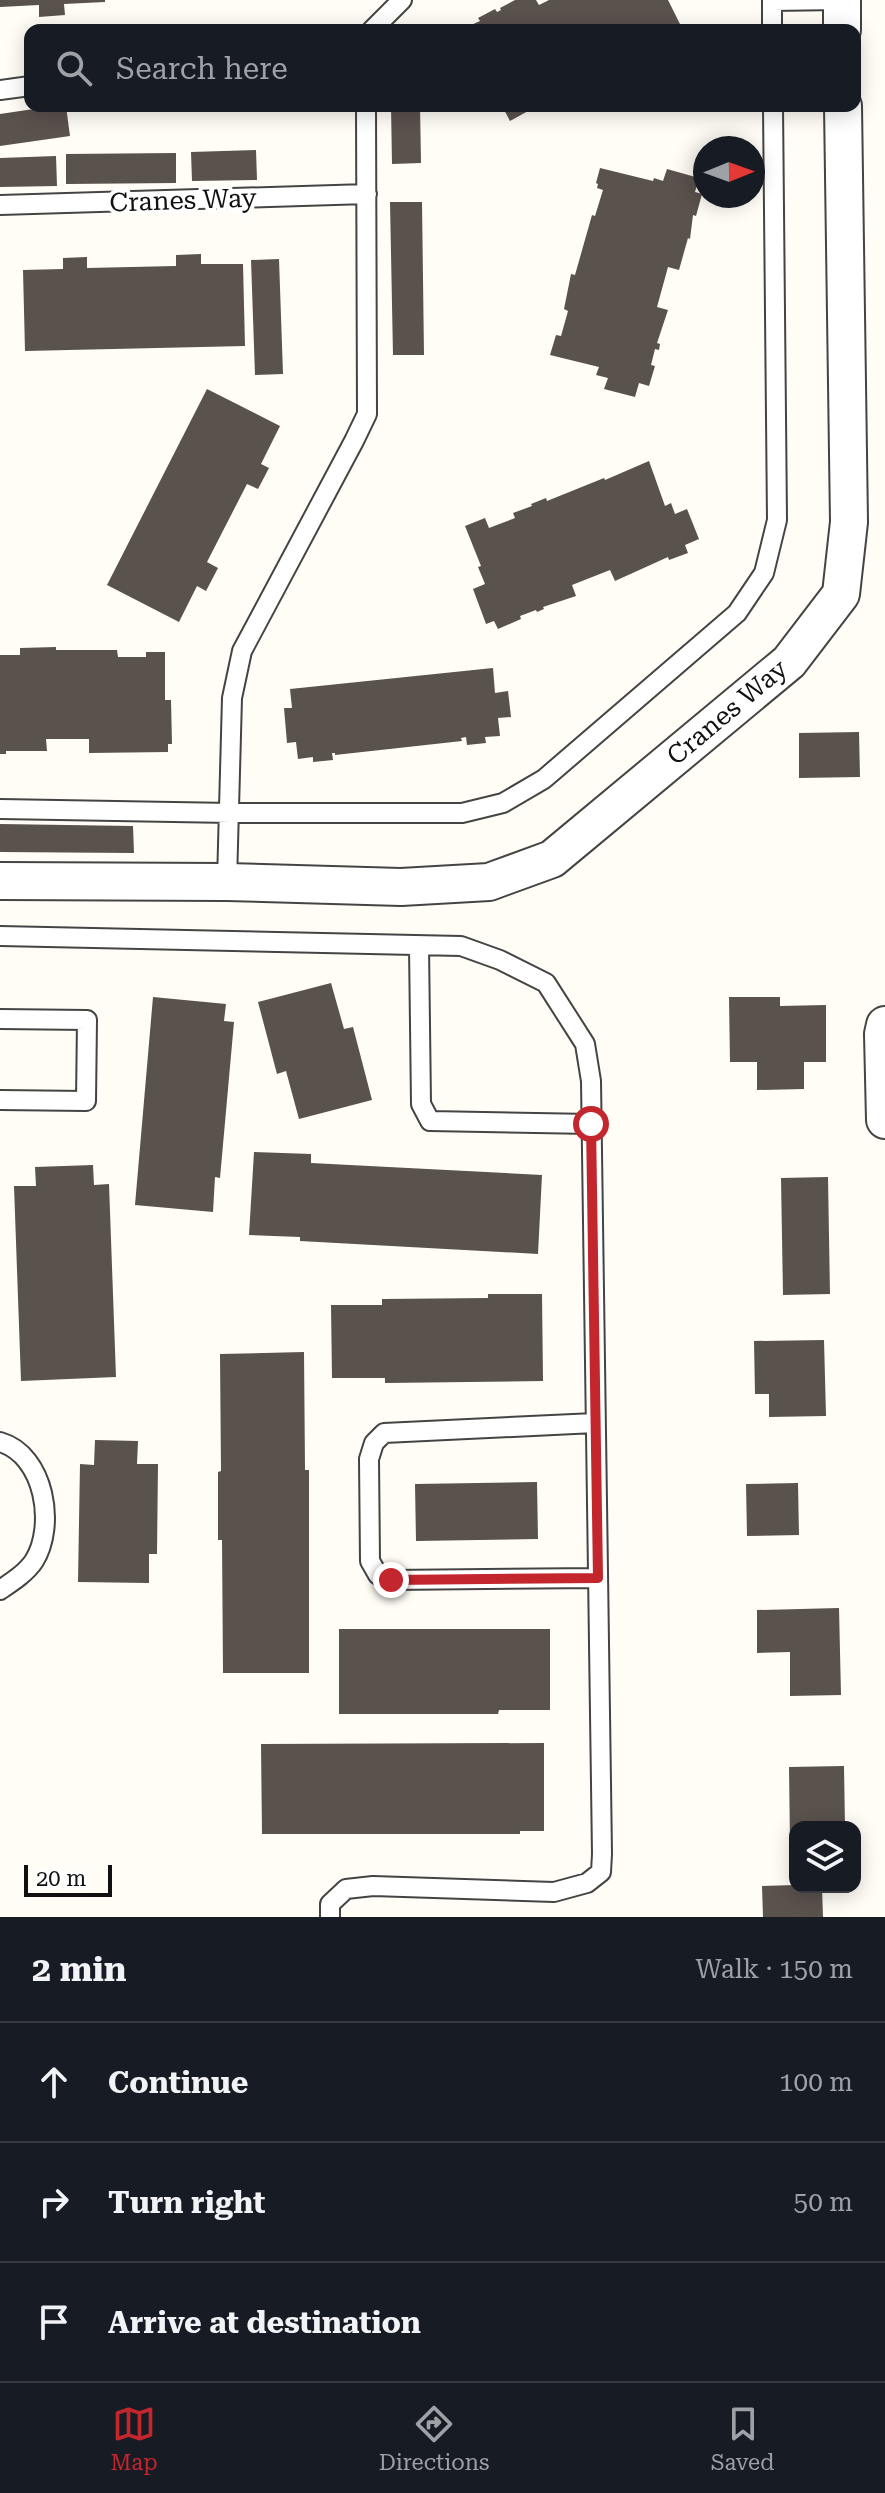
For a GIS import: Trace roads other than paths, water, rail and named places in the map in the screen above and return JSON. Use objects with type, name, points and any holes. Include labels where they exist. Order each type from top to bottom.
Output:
[{"type":"street","points":[[840,0],[842,24]]},
{"type":"street","name":"Cranes Way","points":[[0,881],[401,887],[489,882],[552,859],[789,662],[841,594],[849,522],[843,112]]},
{"type":"street","points":[[885,1025],[885,1120]]},
{"type":"lane","points":[[378,24],[402,0]]},
{"type":"lane","points":[[772,24],[772,1],[840,0]]},
{"type":"lane","points":[[0,90],[24,87]]},
{"type":"lane","points":[[227,882],[232,698],[242,651],[367,414],[366,112]]},
{"type":"lane","points":[[0,809],[462,813],[503,803],[544,779],[737,613],[764,573],[777,520],[773,112]]},
{"type":"lane","name":"Cranes Way","points":[[0,205],[367,194]]},
{"type":"lane","points":[[0,936],[461,946],[500,960],[546,983],[585,1044],[591,1081],[601,1872],[587,1883],[554,1892],[373,1886],[346,1889],[330,1904],[330,1917]]},
{"type":"lane","points":[[419,946],[421,1104],[430,1121],[591,1124]]},
{"type":"lane","points":[[0,1019],[87,1020],[86,1101],[0,1100]]},
{"type":"lane","points":[[595,1423],[384,1433],[374,1443],[369,1459],[370,1561],[378,1575],[391,1580],[598,1578]]},
{"type":"lane","points":[[0,1442],[10,1445],[32,1465],[44,1501],[44,1524],[41,1545],[33,1563],[0,1590]]}]
